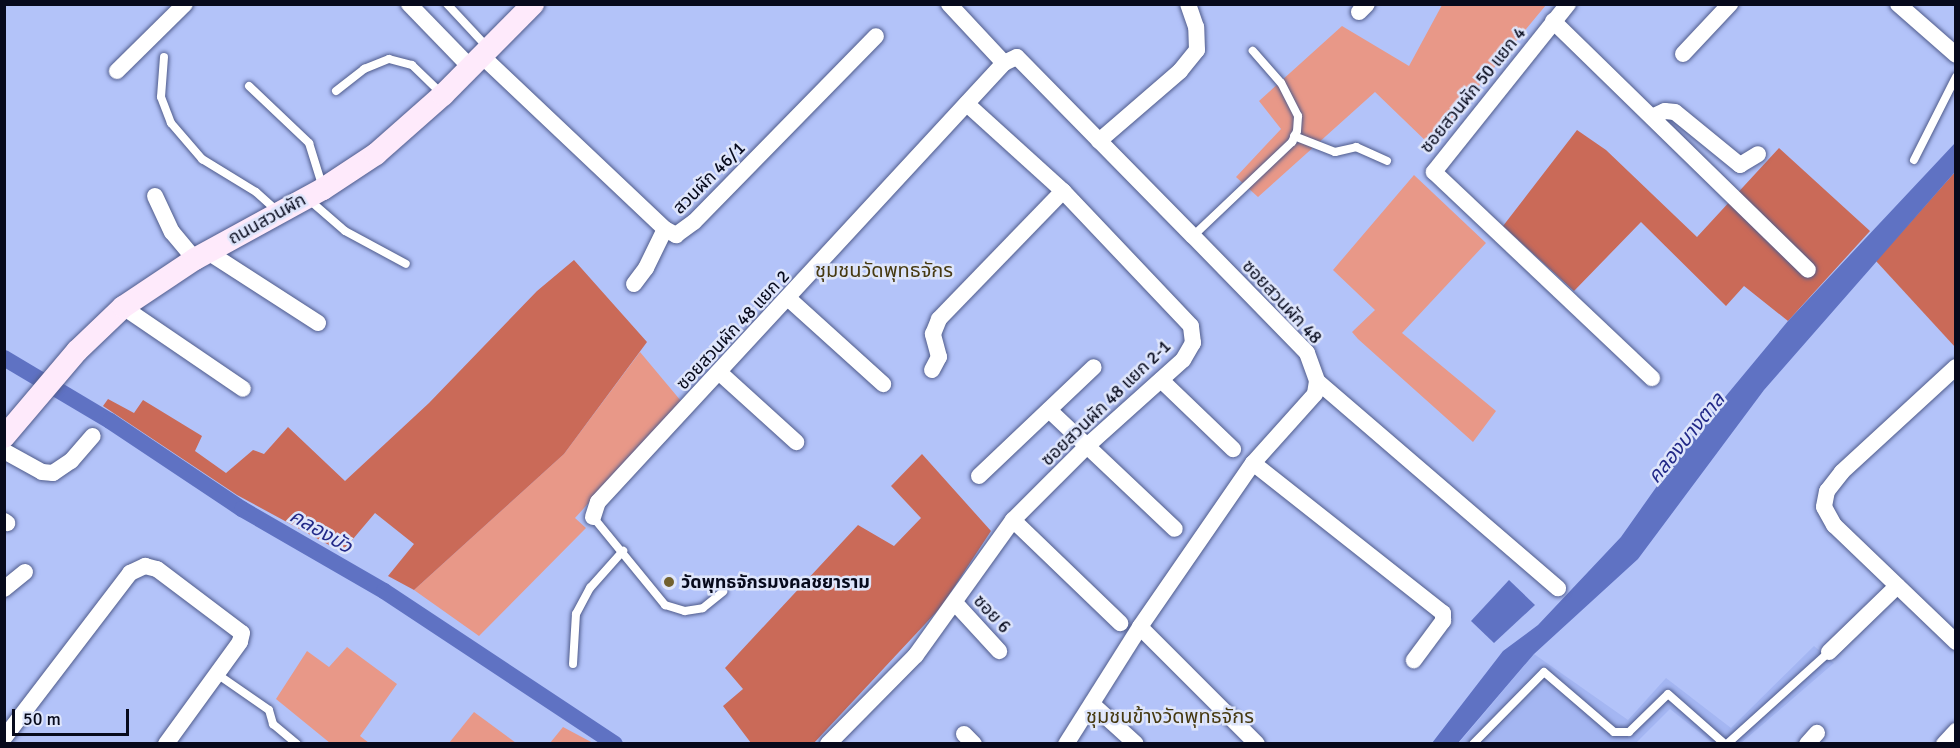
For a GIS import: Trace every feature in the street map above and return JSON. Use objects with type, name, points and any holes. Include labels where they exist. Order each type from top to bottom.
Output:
[{"type":"street","points":[[117,71],[185,4]]},
{"type":"street","name":"สวนผัก 46/1","points":[[409,4],[482,58],[665,229],[676,235],[689,227],[876,36]]},
{"type":"street","name":"ถนนสวนผัก","points":[[4,437],[77,351],[123,307],[202,256],[315,193],[396,139],[482,58],[533,4]]},
{"type":"street","points":[[949,4],[1004,63]]},
{"type":"street","points":[[1099,141],[1180,71],[1197,50],[1196,27],[1188,4]]},
{"type":"street","name":"ซอยสวนผัก 50 แยก 4","points":[[1568,4],[1434,172],[1652,378]]},
{"type":"street","points":[[1683,54],[1730,4]]},
{"type":"street","points":[[1898,4],[1956,55]]},
{"type":"street","points":[[1553,21],[1808,270]]},
{"type":"street","name":"ซอยสวนผัก 48","points":[[1004,63],[1017,57],[1307,353],[1317,381]]},
{"type":"street","name":"ซอยสวนผัก 48 แยก 2","points":[[593,517],[598,502],[789,299],[1004,63]]},
{"type":"street","name":"ซอยสวนผัก 48 แยก 2-1","points":[[828,744],[916,655],[956,604],[1013,520],[1087,446],[1183,360],[1193,343],[1191,326],[1063,191],[967,104]]},
{"type":"street","points":[[1652,117],[1665,111],[1675,112],[1740,165],[1758,154]]},
{"type":"street","points":[[932,370],[939,357],[933,334],[939,319],[1063,191]]},
{"type":"street","points":[[155,196],[172,232],[202,256],[318,323]]},
{"type":"street","points":[[633,284],[646,268],[665,229]]},
{"type":"street","points":[[789,299],[883,384]]},
{"type":"street","points":[[123,307],[243,389]]},
{"type":"street","points":[[978,476],[1094,367]]},
{"type":"street","points":[[1956,368],[1842,472],[1827,491],[1824,507],[1834,525],[1956,642]]},
{"type":"street","points":[[720,373],[796,442]]},
{"type":"street","points":[[1161,380],[1233,448]]},
{"type":"street","points":[[1066,744],[1140,627],[1253,463],[1316,394],[1317,381]]},
{"type":"street","points":[[1317,381],[1558,588]]},
{"type":"street","points":[[1049,410],[1175,529]]},
{"type":"street","points":[[4,451],[42,472],[52,473],[71,461],[93,436]]},
{"type":"street","points":[[1253,463],[1443,613],[1443,621],[1414,660]]},
{"type":"street","points":[[1013,520],[1120,623]]},
{"type":"street","points":[[4,738],[130,573],[140,567],[157,569],[240,629],[240,642],[166,744]]},
{"type":"street","points":[[4,589],[25,572]]},
{"type":"street","points":[[1829,651],[1897,586]]},
{"type":"street","name":"ซอย 6","points":[[956,604],[999,651]]},
{"type":"street","points":[[1140,627],[1257,744]]},
{"type":"street","points":[[1092,704],[1136,744]]},
{"type":"street","points":[[1944,744],[1956,731]]},
{"type":"lane","points":[[447,4],[482,58]]},
{"type":"lane","points":[[1193,236],[1294,136],[1298,116],[1281,83],[1253,51]]},
{"type":"lane","points":[[164,57],[161,97],[171,123],[202,159],[256,192],[278,212]]},
{"type":"lane","points":[[336,91],[364,69],[389,59],[412,65],[443,95]]},
{"type":"lane","points":[[1914,160],[1956,78]]},
{"type":"lane","points":[[249,86],[309,143],[315,193],[345,231],[406,264]]},
{"type":"lane","points":[[1294,136],[1335,152],[1356,147],[1387,161]]},
{"type":"lane","points":[[593,517],[665,605],[685,611],[703,609],[723,592]]},
{"type":"lane","points":[[573,664],[576,614],[590,588],[623,551]]},
{"type":"lane","points":[[1473,744],[1544,672],[1614,732],[1629,732],[1668,694],[1729,743],[1829,651]]},
{"type":"lane","points":[[218,674],[269,710],[273,724],[297,744]]},
{"type":"shaded area","points":[[1442,5],[1546,5],[1430,145],[1375,92],[1258,197],[1236,177],[1281,129],[1259,101],[1342,26],[1409,66]]},
{"type":"shaded area","points":[[1577,130],[1606,150],[1697,237],[1779,148],[1870,231],[1788,321],[1744,286],[1726,306],[1641,222],[1574,291],[1503,226]]},
{"type":"shaded area","points":[[1955,143],[1955,172],[1764,390],[1638,559],[1534,654],[1458,743],[1432,743],[1503,651],[1538,625],[1621,537],[1691,438],[1788,321]]},
{"type":"shaded area","points":[[1955,172],[1955,347],[1876,261]]},
{"type":"shaded area","points":[[1414,175],[1486,243],[1402,333],[1496,411],[1473,442],[1352,332],[1375,310],[1333,270]]},
{"type":"shaded area","points":[[574,260],[647,342],[564,454],[414,590],[388,576],[414,544],[375,513],[342,552],[237,495],[103,406],[108,399],[134,413],[143,400],[202,436],[195,451],[226,473],[253,450],[264,454],[288,427],[345,481],[429,403],[537,291]]},
{"type":"shaded area","points":[[640,352],[681,401],[575,518],[586,528],[479,636],[414,590],[564,454]]},
{"type":"shaded area","points":[[922,454],[991,531],[941,607],[814,743],[751,743],[723,706],[743,689],[725,668],[858,525],[894,546],[921,518],[891,486]]},
{"type":"shaded area","points":[[1509,580],[1535,605],[1494,643],[1471,621]]},
{"type":"shaded area","points":[[1814,646],[1834,663],[1741,743],[1713,743],[1670,709],[1636,743],[1458,744],[1534,654],[1628,720],[1666,678],[1731,728]]},
{"type":"shaded area","points":[[347,647],[397,684],[360,736],[369,743],[330,743],[276,699],[307,651],[329,667]]},
{"type":"shaded area","points":[[474,712],[516,743],[449,743]]},
{"type":"shaded area","points":[[563,727],[593,743],[550,743]]},
{"type":"waterway","name":"คลองบัว","points":[[4,358],[110,421],[242,509],[384,591],[615,744]]},
{"type":"place","name":"วัดพุทธจักรมงคลชยาราม","points":[[669,582]]},
{"type":"district","name":"ชุมชนวัดพุทธจักร","points":[[884,270]]},
{"type":"district","name":"ชุมชนข้างวัดพุทธจักร","points":[[1170,716]]},
{"type":"water label","name":"คลองบางตาล","points":[[1686,438]]}]
